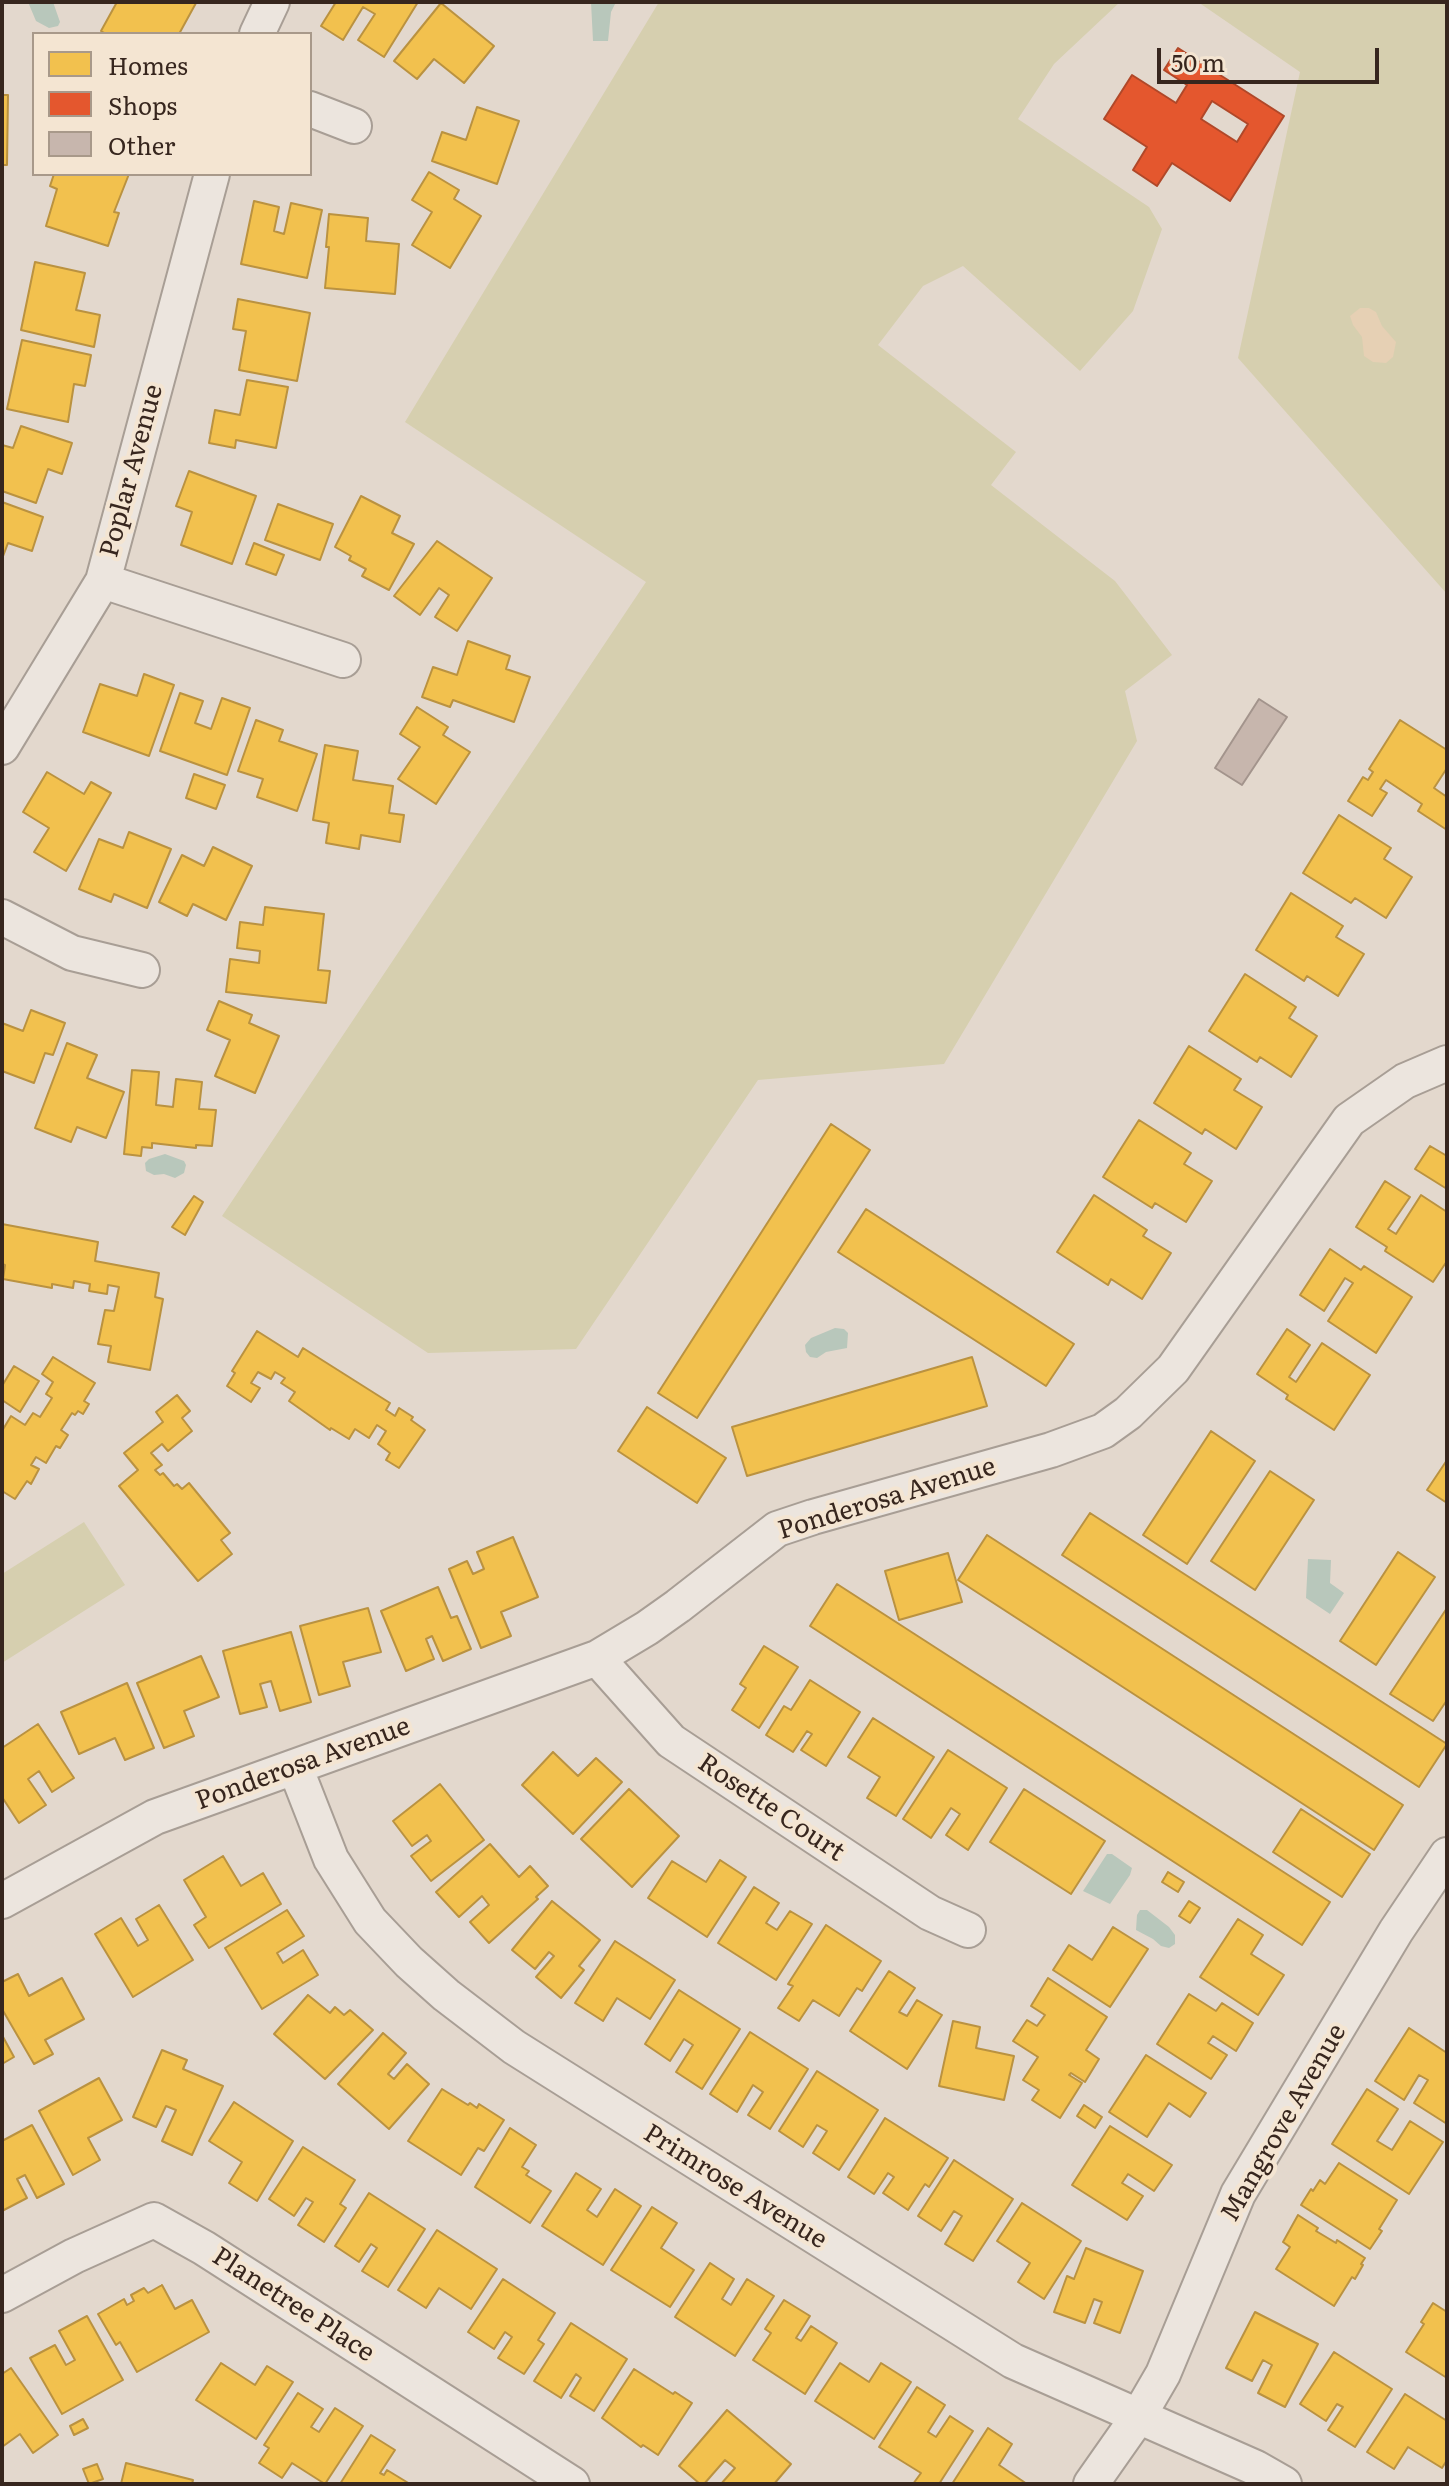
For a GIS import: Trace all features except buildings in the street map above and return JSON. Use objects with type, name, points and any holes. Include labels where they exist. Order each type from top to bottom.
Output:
[{"type":"street","points":[[258,32],[272,2]]},
{"type":"street","points":[[312,110],[354,126]]},
{"type":"street","name":"Poplar Avenue","points":[[2,747],[103,581],[211,176]]},
{"type":"street","points":[[103,581],[343,660]]},
{"type":"street","points":[[2,917],[72,953],[142,970]]},
{"type":"street","name":"Ponderosa Avenue","points":[[2,1901],[155,1817],[597,1658],[678,1606],[777,1529],[1051,1450],[1103,1431],[1128,1413],[1173,1369],[1349,1120],[1405,1081],[1447,1063]]},
{"type":"street","name":"Rosette Court","points":[[597,1658],[671,1741],[930,1913],[968,1930]]},
{"type":"street","name":"Primrose Avenue","points":[[295,1767],[331,1859],[370,1921],[446,1995],[514,2047],[1013,2361],[1256,2468],[1284,2484]]},
{"type":"street","name":"Mangrove Avenue","points":[[1091,2484],[1138,2417],[1163,2374],[1238,2194],[1396,1931],[1447,1855]]},
{"type":"street","name":"Planetree Place","points":[[2,2295],[74,2256],[154,2220],[204,2248],[572,2484]]},
{"type":"shaded area","points":[[28,2],[53,2],[60,22],[58,26],[49,28],[36,21]]},
{"type":"shaded area","points":[[591,2],[616,2],[611,12],[608,41],[593,41]]},
{"type":"shaded area","points":[[659,2],[1120,2],[1054,64],[1018,119],[1149,207],[1162,229],[1133,311],[1080,371],[963,266],[923,286],[878,345],[1016,452],[991,485],[1115,581],[1172,655],[1125,691],[1137,741],[944,1064],[758,1080],[576,1349],[428,1353],[222,1216],[646,582],[405,422]]},
{"type":"shaded area","points":[[1198,2],[1447,2],[1447,594],[1238,358],[1300,72]]},
{"type":"shaded area","points":[[165,1154],[184,1161],[184,1173],[175,1178],[146,1171],[145,1163],[149,1159]]},
{"type":"shaded area","points":[[835,1328],[848,1333],[847,1348],[826,1352],[817,1358],[810,1357],[805,1345],[811,1338]]},
{"type":"shaded area","points":[[84,1522],[125,1585],[2,1663],[2,1574]]},
{"type":"shaded area","points":[[1308,1559],[1331,1560],[1330,1583],[1344,1593],[1330,1614],[1306,1598]]},
{"type":"shaded area","points":[[1107,1854],[1112,1854],[1132,1868],[1110,1904],[1083,1891]]},
{"type":"shaded area","points":[[1140,1910],[1147,1910],[1169,1927],[1175,1935],[1175,1944],[1169,1948],[1161,1946],[1136,1930]]},
{"type":"sand","points":[[1360,308],[1376,312],[1382,326],[1396,342],[1393,357],[1386,363],[1373,362],[1364,356],[1362,337],[1350,316]]}]
